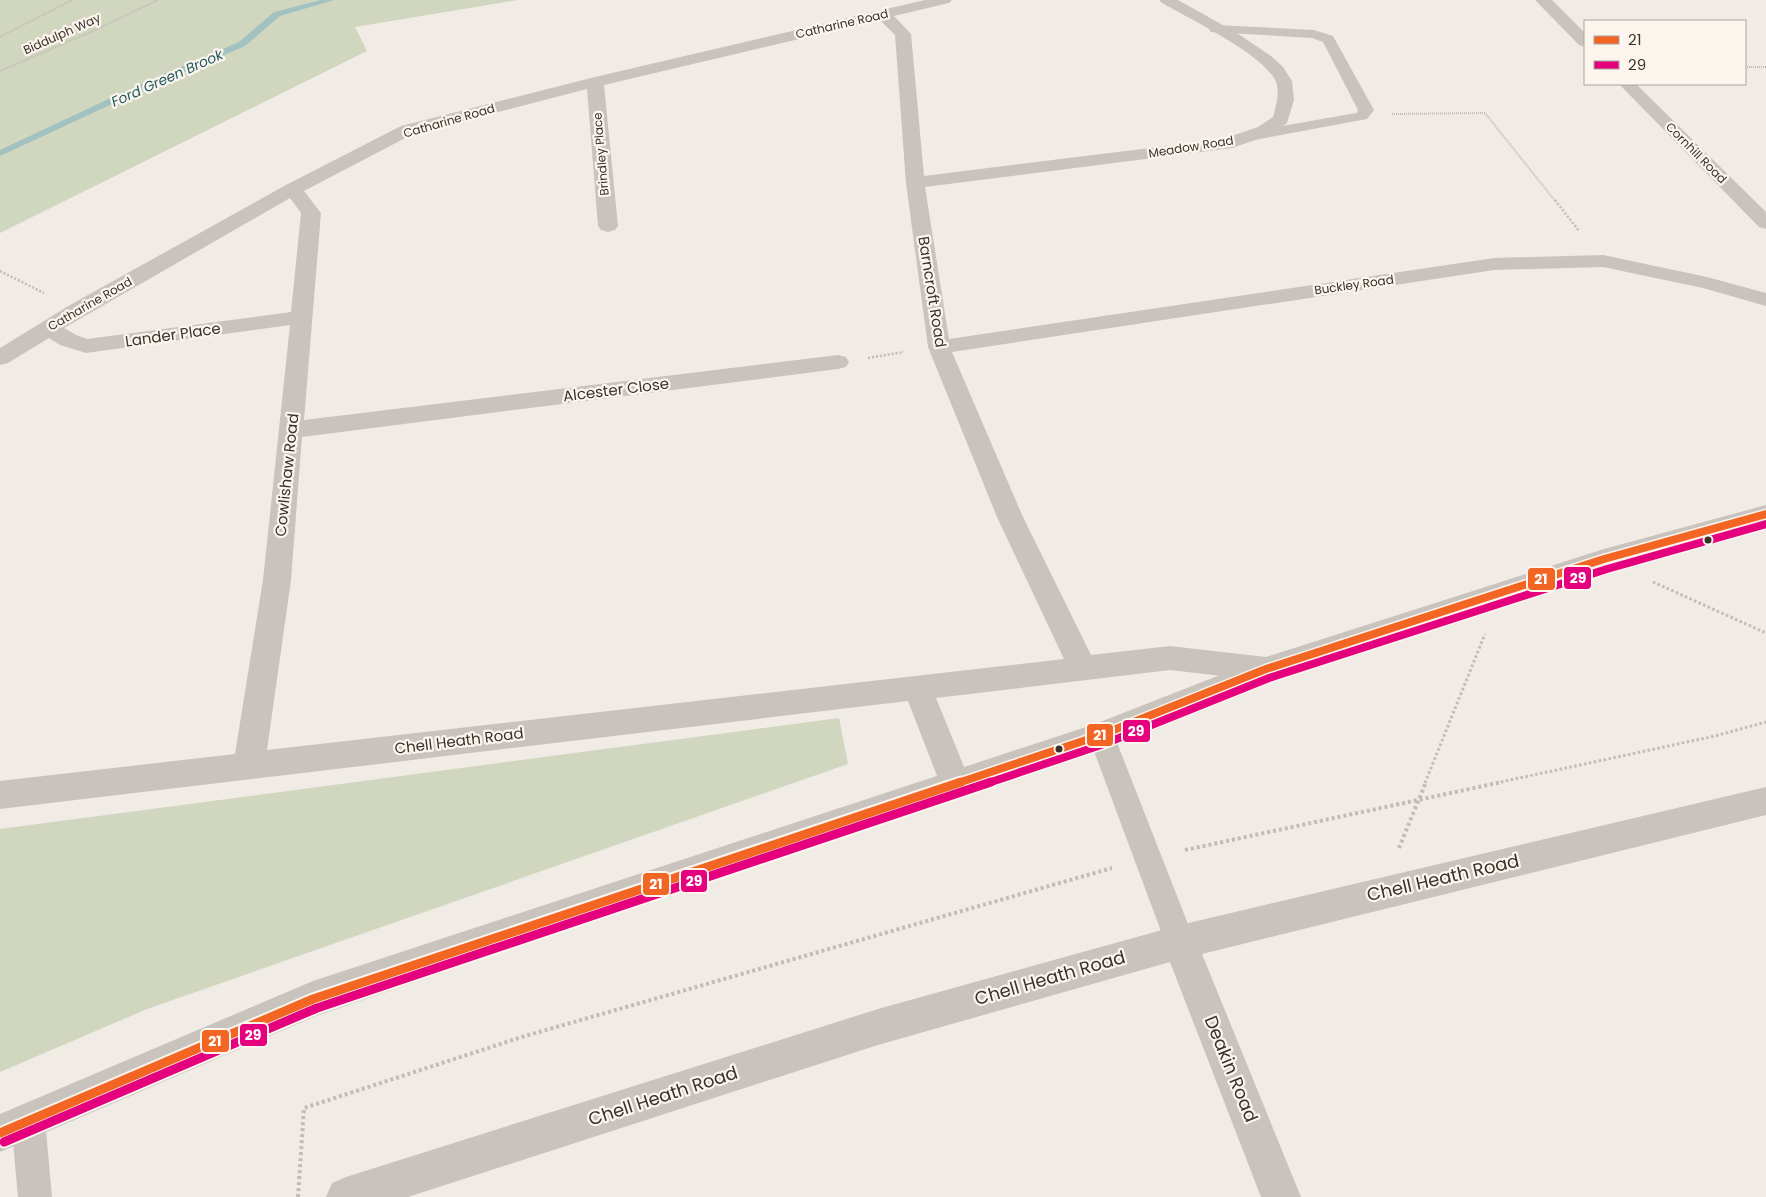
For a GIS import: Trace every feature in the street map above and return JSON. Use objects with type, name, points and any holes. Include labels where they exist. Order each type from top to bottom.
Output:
[{"type":"street","name":"Catharine Road","points":[[0,358],[78,310],[293,190],[407,130],[595,82],[944,0]]},
{"type":"street","name":"Meadow Road","points":[[915,183],[1226,144],[1264,131],[1281,119],[1286,98],[1284,80],[1269,61],[1167,0]]},
{"type":"street","points":[[1543,0],[1584,41]]},
{"type":"street","name":"Barncroft Road","points":[[883,14],[903,34],[915,183],[939,347],[1010,517],[1083,669]]},
{"type":"street","name":"Brindley Place","points":[[595,82],[608,226]]},
{"type":"street","name":"Cornhill Road","points":[[1628,85],[1766,223]]},
{"type":"street","name":"Cowlishaw Road","points":[[249,766],[277,580],[311,213],[293,190]]},
{"type":"street","name":"Buckley Road","points":[[939,347],[1494,264],[1603,261],[1707,283],[1766,300]]},
{"type":"street","name":"Lander Place","points":[[50,328],[68,340],[86,346],[302,317]]},
{"type":"street","name":"Alcester Close","points":[[292,430],[838,362]]},
{"type":"street","name":"Chell Heath Road","points":[[14,1126],[314,999],[1101,735],[1266,669],[1604,559],[1766,514]]},
{"type":"street","name":"Chell Heath Road","points":[[0,795],[1170,658],[1266,669]]},
{"type":"street","points":[[917,687],[954,784]]},
{"type":"street","name":"Chell Heath Road","points":[[346,1197],[878,1027],[1180,942],[1766,801]]},
{"type":"street","name":"Deakin Road","points":[[1180,942],[1281,1197]]},
{"type":"lane","points":[[1216,29],[1314,34],[1328,39],[1366,110],[1362,116],[1350,119],[1249,136]]},
{"type":"lane","points":[[1101,735],[1180,942]]},
{"type":"lane","points":[[14,1126],[35,1197]]},
{"type":"path","points":[[0,37],[72,0]]},
{"type":"path","name":"Biddulph Way","points":[[0,71],[96,30],[158,0]]},
{"type":"path","points":[[1746,67],[1766,67]]},
{"type":"path","points":[[1365,113],[1377,115],[1485,113],[1603,261]]},
{"type":"path","points":[[0,271],[78,310]]},
{"type":"path","points":[[838,362],[939,347]]},
{"type":"path","points":[[1604,559],[1766,633]]},
{"type":"path","points":[[1381,893],[1502,592]]},
{"type":"path","points":[[298,1197],[304,1108],[524,1036],[1148,858],[1715,736],[1766,722]]},
{"type":"green space","points":[[0,0],[518,0],[355,27],[367,51],[0,233]]},
{"type":"green space","points":[[839,718],[848,764],[147,1009],[0,1072],[0,829]]},
{"type":"waterway","name":"Ford Green Brook","points":[[0,153],[135,90],[242,44],[277,14],[330,0]]},
{"type":"transit line","name":"21","points":[[0,1133],[313,999],[1101,735],[1266,669],[1604,559],[1766,514]]},
{"type":"transit line","name":"29","points":[[4,1142],[317,1008],[1104,744],[1269,678],[1607,569],[1766,524]]}]
